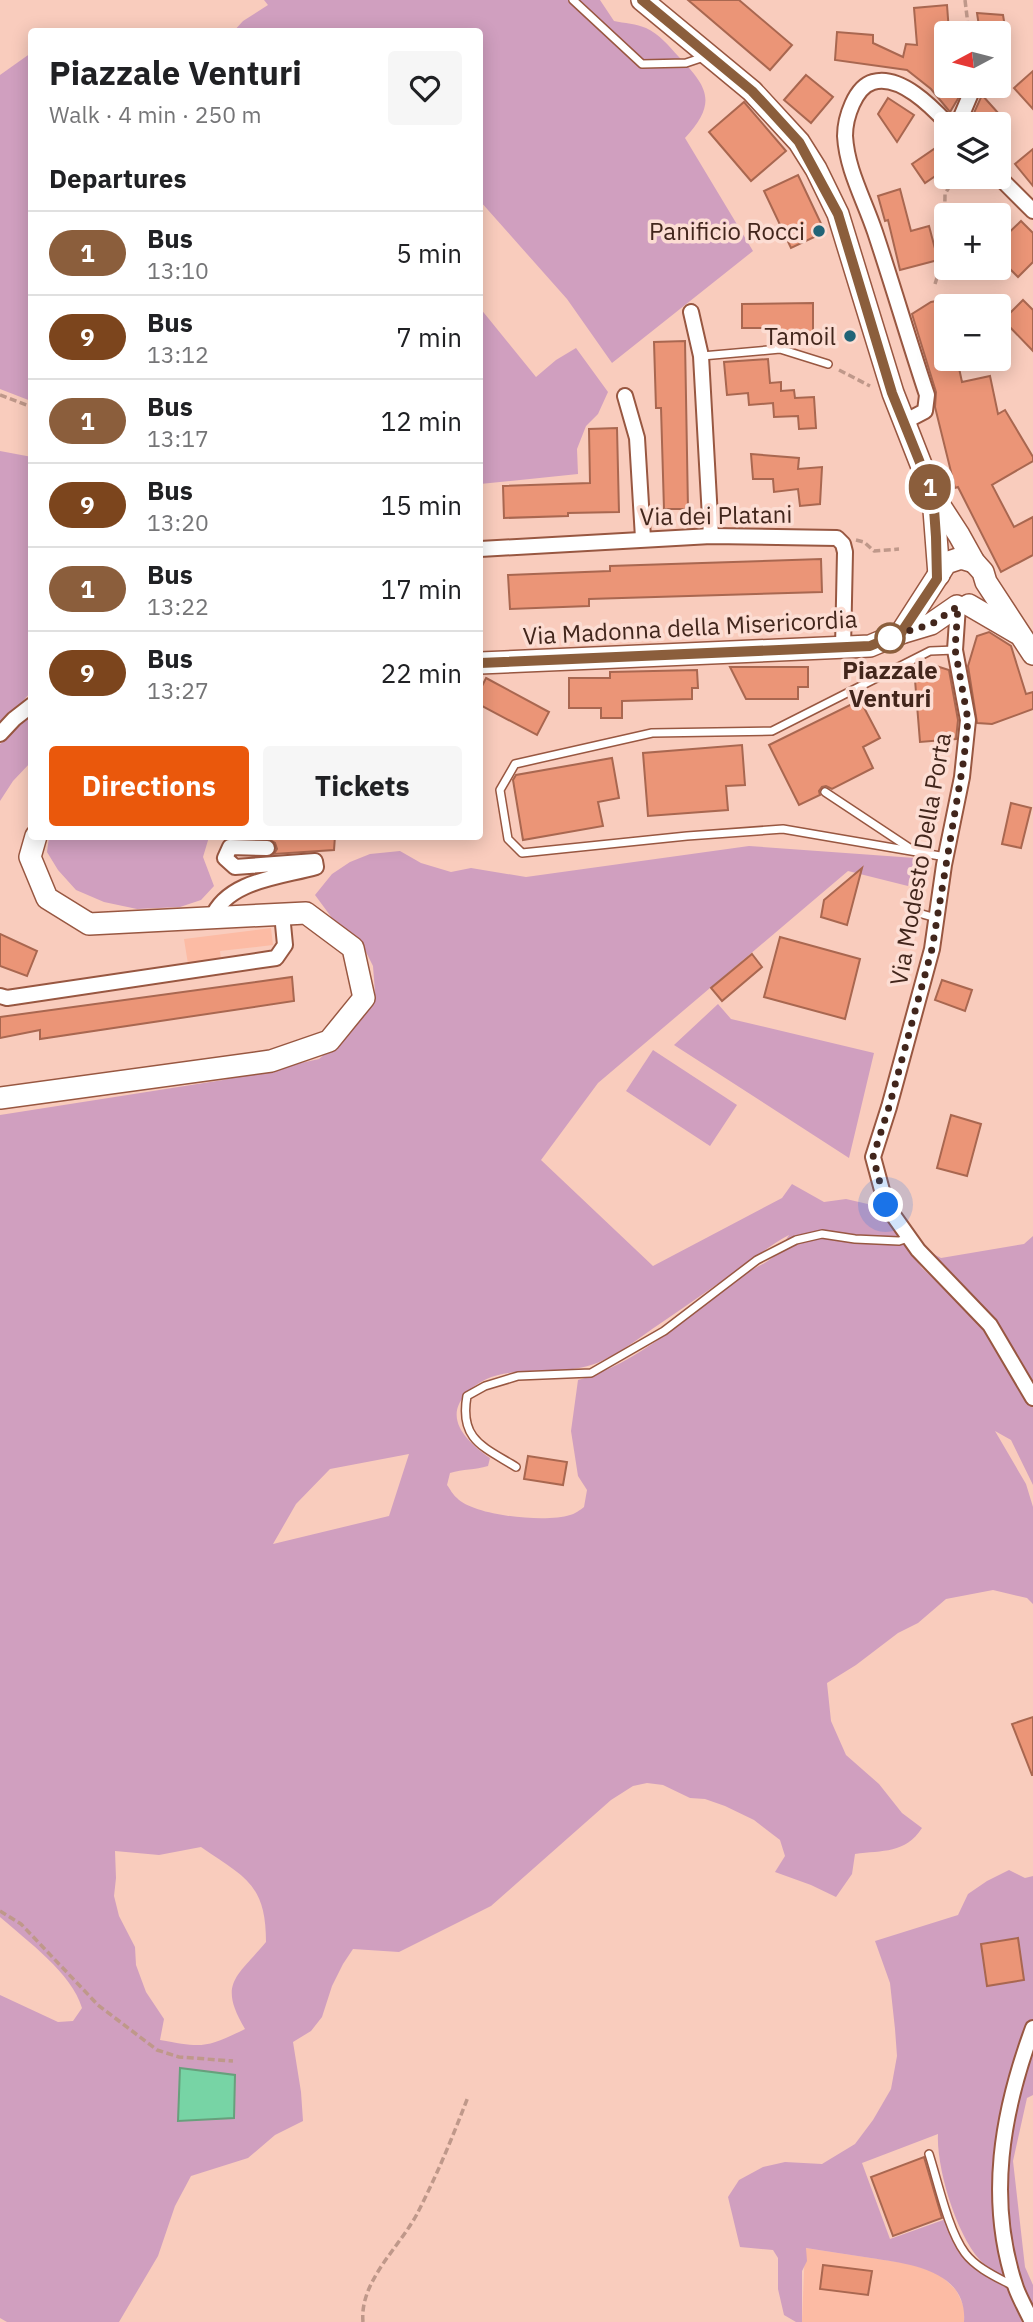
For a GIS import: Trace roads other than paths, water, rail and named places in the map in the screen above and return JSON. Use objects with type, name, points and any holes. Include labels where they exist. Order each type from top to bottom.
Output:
[{"type":"main road","points":[[642,0],[752,91],[799,142],[816,169],[838,214],[892,393],[933,495],[1033,654]]},
{"type":"main road","points":[[933,495],[938,577],[943,598],[1022,636]]},
{"type":"main road","points":[[901,633],[942,568],[952,560],[961,558],[974,562]]},
{"type":"main road","points":[[961,606],[982,594],[986,582]]},
{"type":"main road","name":"Via Madonna della Misericordia","points":[[483,663],[870,646],[932,624],[961,606]]},
{"type":"main road","points":[[0,1098],[271,1061],[329,1041],[363,998],[353,948],[306,913],[89,924],[47,898],[30,857],[35,840]]},
{"type":"street","points":[[904,422],[925,411],[927,395],[874,229],[848,163],[845,132],[850,109],[859,94],[871,82],[889,80],[925,100],[936,112]]},
{"type":"street","points":[[1011,189],[1033,211]]},
{"type":"street","points":[[691,312],[701,356],[711,536]]},
{"type":"street","points":[[625,396],[637,438],[643,538]]},
{"type":"street","name":"Via dei Platani","points":[[483,548],[711,536],[837,538],[843,544],[845,552],[843,648]]},
{"type":"street","name":"Via Modesto Della Porta","points":[[961,606],[955,649],[968,720],[961,777],[932,949],[873,1157],[886,1205],[918,1250],[990,1325],[1033,1398]]},
{"type":"street","points":[[0,734],[28,708]]},
{"type":"street","points":[[212,918],[216,907],[242,887],[316,867],[315,861],[235,867],[225,858],[230,847],[267,848]]},
{"type":"street","points":[[0,996],[7,998],[276,958],[285,945],[282,914]]},
{"type":"street","points":[[1032,2322],[1016,2288],[1002,2227],[999,2172],[1012,2087],[1033,2028]]},
{"type":"lane","points":[[573,0],[642,64],[686,62],[709,55]]},
{"type":"lane","points":[[701,356],[780,349],[828,364]]},
{"type":"lane","points":[[946,857],[783,829],[522,853],[508,839],[499,790],[515,764],[652,733],[772,731],[930,651],[955,649]]},
{"type":"lane","points":[[825,792],[914,852]]},
{"type":"lane","points":[[915,912],[936,918]]},
{"type":"lane","points":[[516,1466],[477,1443],[463,1415],[467,1396],[485,1386],[518,1376],[591,1373],[664,1331],[757,1260],[796,1240],[822,1234],[888,1241],[909,1238]]},
{"type":"lane","points":[[929,2154],[953,2228],[965,2253],[980,2266],[1016,2288]]},
{"type":"place","name":"Panificio Rocci","points":[[819,231]]},
{"type":"place","name":"Tamoil","points":[[850,336]]},
{"type":"place","name":"Piazzale Venturi","points":[[890,638]]}]
